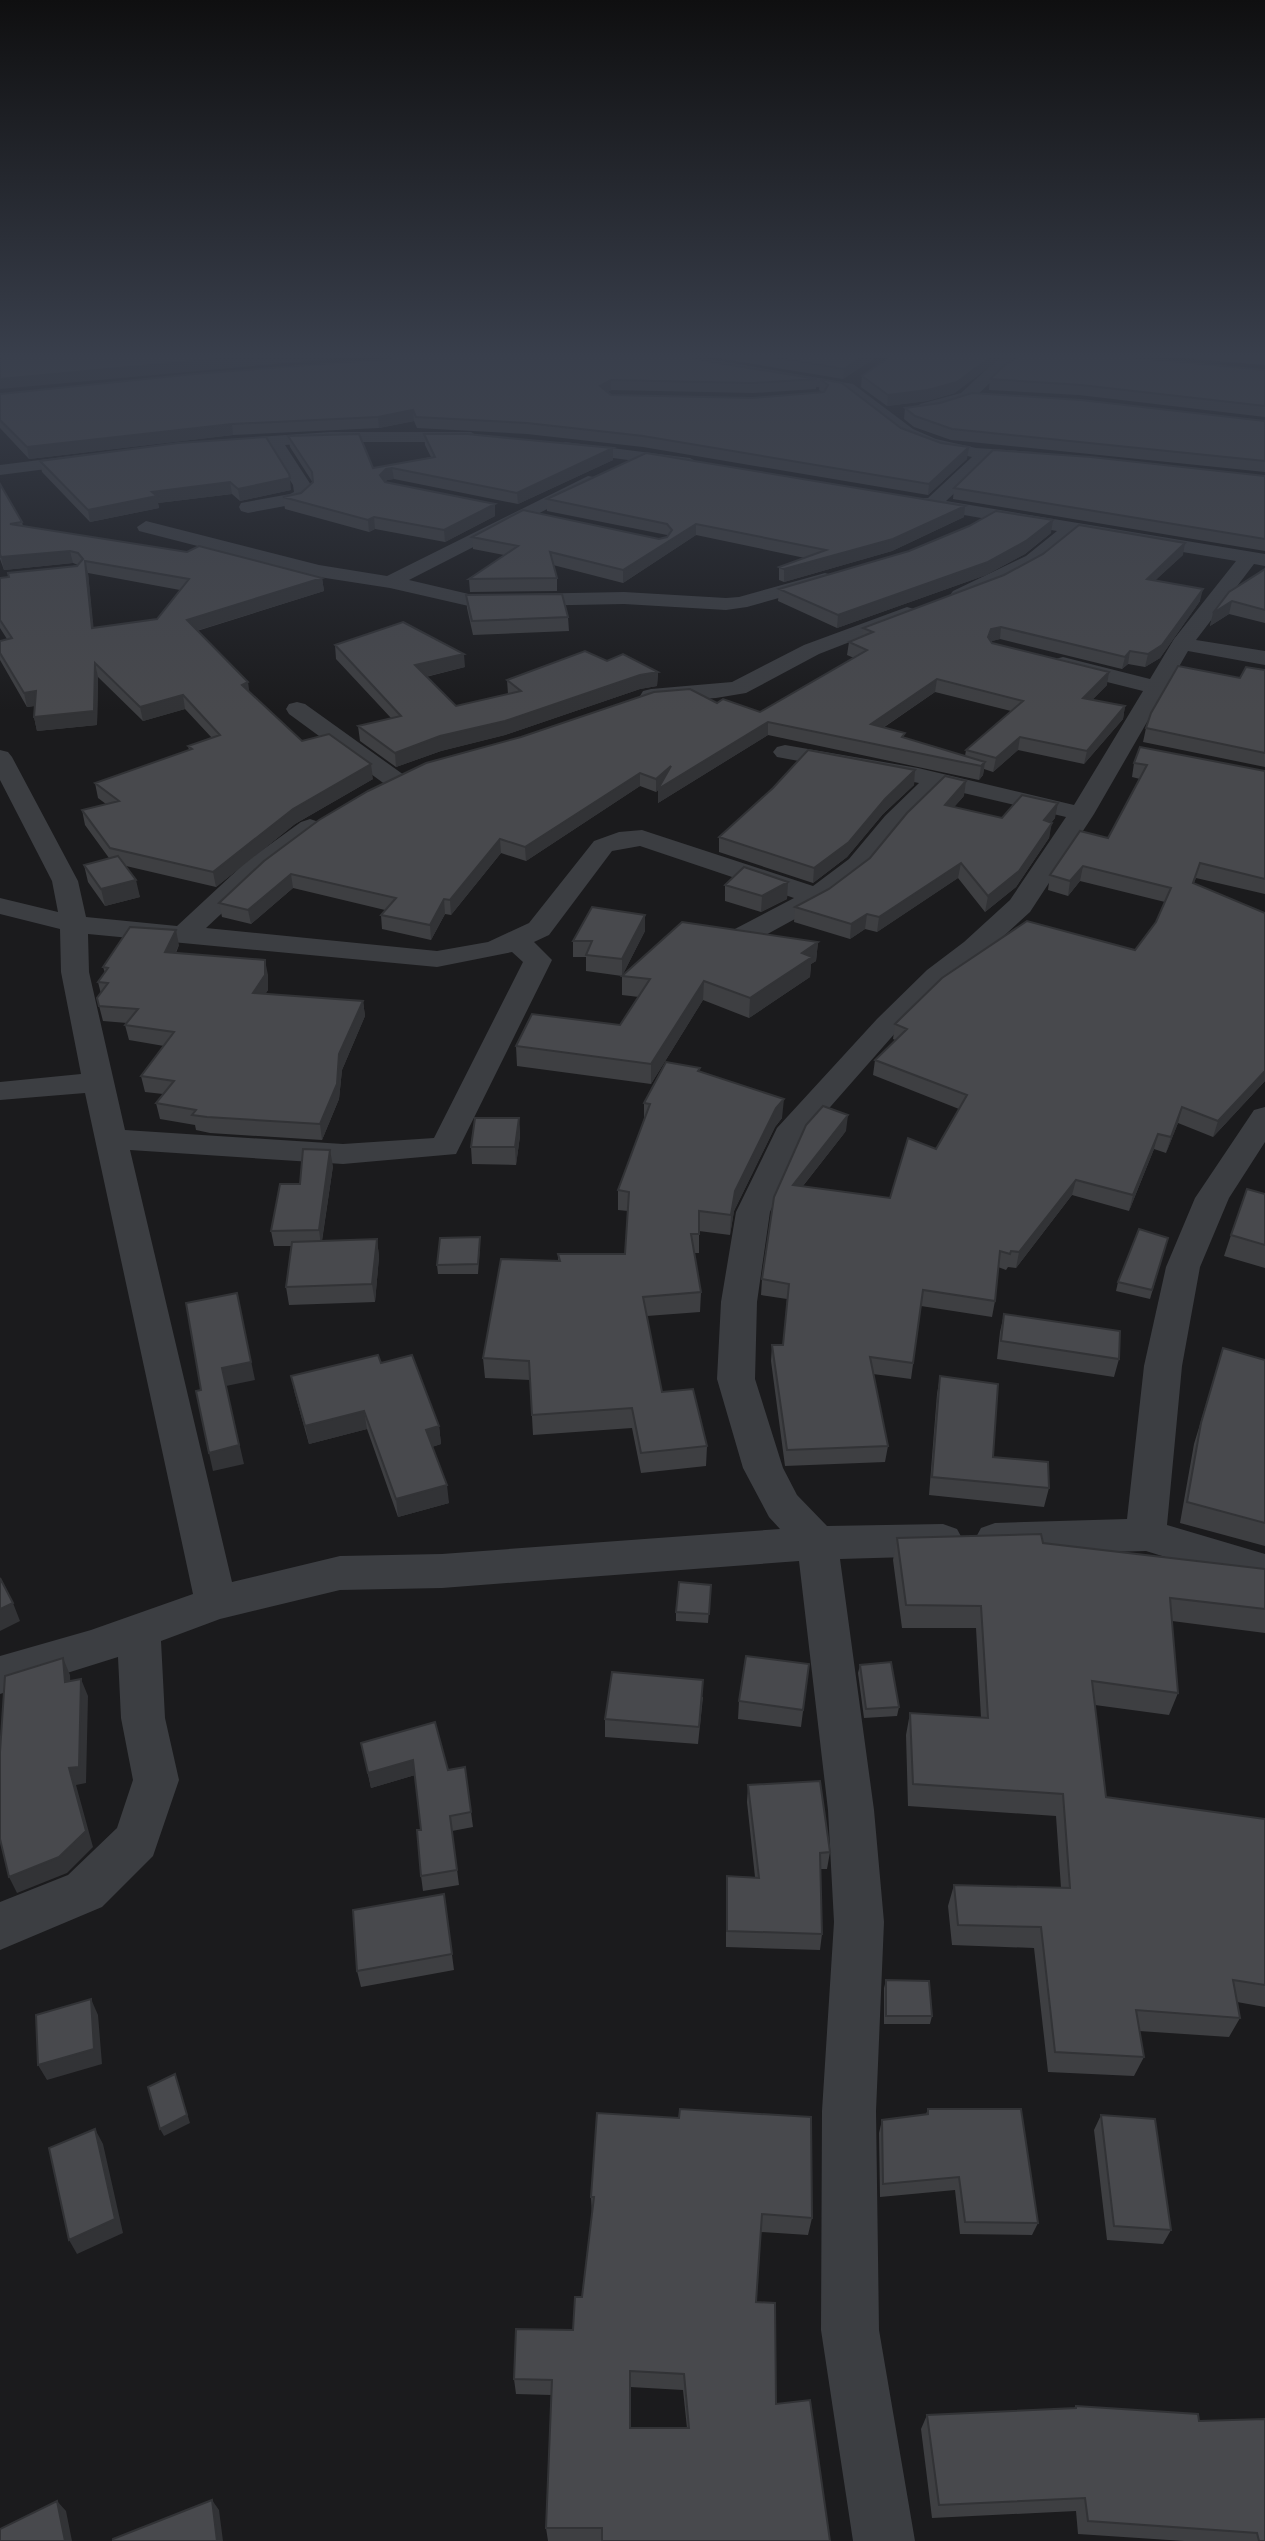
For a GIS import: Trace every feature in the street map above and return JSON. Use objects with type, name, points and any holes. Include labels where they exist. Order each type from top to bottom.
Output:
[{"type":"street","points":[[248,507],[295,499],[303,494],[302,485],[295,475]]},
{"type":"street","points":[[390,582],[521,513],[602,475]]},
{"type":"street","points":[[933,504],[964,475]]},
{"type":"street","points":[[894,498],[1257,558]]},
{"type":"street","points":[[498,509],[560,520]]},
{"type":"street","points":[[959,532],[991,514]]},
{"type":"street","points":[[146,527],[295,565],[390,582],[473,601],[624,598],[740,603],[847,572]]},
{"type":"street","points":[[625,705],[676,692],[709,693],[740,687],[781,664],[834,640],[993,581],[1033,560],[1073,527]]},
{"type":"street","points":[[884,2541],[850,2330],[849,2111],[859,1922],[851,1810],[817,1543],[783,1506],[764,1468],[736,1379],[738,1302],[753,1212],[788,1135],[887,1025],[937,976],[974,948],[1020,906],[1082,814],[1133,750],[1156,687],[1182,644],[1257,558]]},
{"type":"street","points":[[1182,644],[1265,658]]},
{"type":"street","points":[[1038,658],[1156,687]]},
{"type":"street","points":[[296,709],[395,780]]},
{"type":"street","points":[[785,752],[937,779],[1082,814]]},
{"type":"street","points":[[0,757],[65,881],[74,924],[75,972],[216,1603]]},
{"type":"street","points":[[371,792],[418,769]]},
{"type":"street","points":[[741,937],[817,896],[858,865],[894,821],[937,779]]},
{"type":"street","points":[[185,933],[256,867],[330,815]]},
{"type":"street","points":[[0,906],[74,924],[437,958],[495,948],[538,929],[603,846],[619,840],[642,838],[817,896]]},
{"type":"street","points":[[111,1139],[343,1154],[445,1147],[538,960],[515,940]]},
{"type":"street","points":[[0,1091],[99,1082]]},
{"type":"street","points":[[1146,1535],[1163,1366],[1183,1267],[1213,1198],[1259,1138]]},
{"type":"street","points":[[0,1675],[93,1648],[216,1603],[340,1573],[442,1571],[817,1543],[1146,1535],[1265,1571]]},
{"type":"street","points":[[0,1926],[85,1891],[136,1841],[156,1780],[143,1718],[139,1631]]},
{"type":"building","points":[[53,475],[289,475],[290,478],[238,489],[230,482],[152,492],[157,496],[88,510]]},
{"type":"building","points":[[312,475],[380,475],[385,482],[495,504],[444,530],[374,517],[368,520],[283,497],[301,493],[313,482]]},
{"type":"building","points":[[425,475],[556,475],[517,493]]},
{"type":"building","points":[[600,475],[776,475],[965,506],[893,539],[784,569],[779,567],[826,550],[696,524],[623,570],[550,552],[557,578],[469,579],[518,546],[472,537],[523,510],[659,539],[667,537],[672,530],[667,524],[547,499]]},
{"type":"building","points":[[873,475],[939,475],[929,484]]},
{"type":"building","points":[[968,475],[1265,476],[1265,539],[954,488]]},
{"type":"building","points":[[0,484],[22,522],[10,524],[187,552],[199,546],[322,578],[187,620],[248,682],[242,685],[302,741],[329,734],[371,764],[293,809],[213,872],[110,848],[82,810],[119,801],[95,783],[192,749],[188,746],[220,735],[183,695],[140,707],[95,663],[94,711],[34,717],[36,691],[24,693],[0,653],[0,641],[12,638],[0,620],[0,578],[9,577],[8,573],[77,566],[83,559],[78,553],[70,551],[1,557]],"holes":[[[85,561],[189,579],[157,619],[92,628]]]},
{"type":"building","points":[[996,511],[1053,520],[1026,541],[988,562],[838,615],[779,589],[909,551],[969,526]]},
{"type":"building","points":[[1079,525],[1185,543],[1147,579],[1203,589],[1162,645],[1148,654],[1130,651],[1125,657],[1001,627],[991,629],[988,637],[992,643],[1109,672],[1083,698],[1125,706],[1087,751],[1020,737],[996,758],[966,750],[1023,701],[937,679],[871,724],[905,733],[902,737],[985,762],[981,766],[768,722],[658,789],[671,766],[656,779],[640,773],[525,847],[500,839],[450,900],[444,899],[430,925],[381,915],[396,898],[291,874],[248,910],[219,903],[264,861],[319,820],[368,791],[426,763],[521,737],[654,692],[690,689],[717,703],[723,699],[760,712],[867,650],[849,642],[873,632],[863,628],[1004,575],[1043,554]]},
{"type":"building","points":[[1265,569],[1265,610],[1232,601],[1213,613],[1229,592]]},
{"type":"building","points":[[562,594],[568,617],[472,621],[466,595]]},
{"type":"building","points":[[403,622],[464,654],[415,665],[456,706],[521,691],[507,680],[585,651],[607,661],[623,654],[658,672],[640,675],[505,721],[440,736],[395,753],[358,726],[401,716],[335,645]]},
{"type":"building","points":[[1178,666],[1240,678],[1246,667],[1265,670],[1265,753],[1146,728],[1151,713]]},
{"type":"building","points":[[1140,747],[1265,771],[1265,879],[1200,863],[1193,883],[1265,913],[1265,1071],[1218,1121],[1182,1107],[1171,1137],[1158,1134],[1133,1195],[1076,1180],[1019,1252],[1011,1251],[1010,1254],[1000,1251],[995,1301],[923,1290],[913,1363],[870,1357],[888,1446],[787,1450],[772,1345],[783,1345],[789,1284],[762,1279],[774,1197],[806,1125],[823,1106],[848,1115],[793,1185],[890,1198],[908,1138],[936,1149],[967,1095],[875,1060],[907,1029],[895,1024],[942,978],[1027,921],[1135,950],[1156,922],[1171,888],[1083,866],[1070,881],[1050,875],[1080,831],[1108,838],[1147,765],[1134,763]]},
{"type":"building","points":[[808,750],[915,770],[885,799],[849,842],[814,868],[719,837],[773,788]]},
{"type":"building","points":[[945,776],[966,781],[945,805],[1002,818],[1022,795],[1058,803],[1044,820],[1052,823],[1019,871],[988,896],[961,863],[879,917],[867,914],[851,924],[795,907],[829,889],[870,858],[907,813]]},
{"type":"building","points":[[118,856],[136,880],[101,889],[84,865]]},
{"type":"building","points":[[744,867],[788,882],[762,896],[725,885]]},
{"type":"building","points":[[592,907],[645,915],[622,959],[586,955],[592,941],[573,941]]},
{"type":"building","points":[[682,922],[818,942],[802,953],[812,957],[750,998],[704,981],[651,1064],[516,1046],[532,1014],[620,1025],[650,979],[622,976]]},
{"type":"building","points":[[130,927],[176,930],[165,952],[265,960],[265,975],[253,993],[363,1001],[339,1054],[337,1084],[320,1124],[207,1117],[192,1115],[196,1110],[156,1103],[174,1081],[141,1076],[174,1032],[125,1025],[138,1009],[99,1006],[97,998],[108,983],[98,982],[108,968],[103,967]]},
{"type":"building","points":[[666,1062],[700,1068],[698,1071],[784,1099],[776,1108],[735,1191],[731,1215],[699,1211],[699,1234],[691,1234],[701,1292],[643,1297],[662,1392],[693,1389],[707,1446],[641,1453],[632,1408],[532,1415],[529,1361],[483,1358],[501,1259],[560,1261],[558,1254],[625,1254],[629,1192],[618,1190],[650,1104],[644,1103]]},
{"type":"building","points":[[475,1118],[519,1118],[515,1147],[471,1147]]},
{"type":"building","points":[[303,1149],[330,1150],[319,1230],[271,1231],[280,1184],[300,1184]]},
{"type":"building","points":[[1247,1189],[1265,1194],[1265,1245],[1231,1235]]},
{"type":"building","points":[[1139,1229],[1168,1238],[1152,1290],[1118,1282]]},
{"type":"building","points":[[480,1237],[478,1264],[437,1265],[440,1238]]},
{"type":"building","points":[[377,1239],[372,1284],[286,1287],[292,1242]]},
{"type":"building","points":[[237,1293],[251,1362],[222,1368],[239,1445],[209,1453],[196,1391],[201,1390],[186,1303]]},
{"type":"building","points":[[1004,1314],[1120,1331],[1119,1359],[1001,1341]]},
{"type":"building","points":[[1223,1348],[1265,1360],[1265,1523],[1187,1502],[1201,1423]]},
{"type":"building","points":[[378,1355],[381,1363],[412,1355],[439,1426],[426,1430],[447,1485],[396,1499],[364,1411],[305,1426],[291,1376]]},
{"type":"building","points":[[940,1376],[998,1384],[993,1457],[1048,1462],[1049,1488],[932,1477]]},
{"type":"building","points":[[1041,1534],[1043,1543],[1265,1569],[1265,1609],[1170,1598],[1178,1693],[1092,1681],[1106,1797],[1265,1819],[1265,1985],[1233,1980],[1240,2018],[1136,2010],[1144,2057],[1055,2052],[1041,1927],[958,1925],[954,1885],[1070,1888],[1063,1794],[913,1784],[910,1713],[988,1718],[981,1606],[906,1605],[897,1538]]},
{"type":"building","points":[[0,1578],[13,1603],[0,1609]]},
{"type":"building","points":[[679,1582],[711,1585],[709,1614],[676,1612]]},
{"type":"building","points":[[746,1656],[809,1664],[803,1710],[739,1701]]},
{"type":"building","points":[[63,1658],[65,1682],[81,1679],[79,1767],[69,1768],[86,1831],[59,1857],[9,1877],[0,1839],[0,1752],[5,1676]]},
{"type":"building","points":[[891,1662],[899,1707],[866,1709],[860,1665]]},
{"type":"building","points":[[612,1672],[703,1680],[699,1727],[605,1719]]},
{"type":"building","points":[[435,1722],[448,1770],[465,1767],[471,1812],[450,1816],[457,1870],[421,1876],[417,1830],[421,1830],[413,1760],[368,1773],[361,1743]]},
{"type":"building","points":[[820,1781],[830,1852],[820,1853],[822,1934],[727,1931],[727,1876],[759,1878],[748,1785]]},
{"type":"building","points":[[444,1894],[452,1954],[357,1971],[353,1910]]},
{"type":"building","points":[[886,1980],[929,1981],[932,2016],[886,2016]]},
{"type":"building","points":[[91,1999],[94,2049],[38,2065],[36,2015]]},
{"type":"building","points":[[175,2074],[187,2115],[160,2129],[148,2087]]},
{"type":"building","points":[[680,2109],[811,2117],[812,2218],[762,2214],[756,2302],[775,2303],[776,2404],[810,2400],[830,2541],[602,2541],[602,2528],[546,2528],[552,2380],[514,2379],[516,2329],[573,2330],[575,2297],[582,2297],[594,2197],[591,2197],[597,2113],[679,2118]],"holes":[[[630,2371],[684,2374],[689,2428],[630,2428]]]},
{"type":"building","points":[[928,2109],[1021,2109],[1038,2223],[965,2222],[959,2177],[883,2184],[882,2120],[928,2114]]},
{"type":"building","points":[[1101,2115],[1155,2119],[1171,2230],[1114,2226]]},
{"type":"building","points":[[95,2129],[115,2219],[69,2240],[49,2148]]},
{"type":"building","points":[[1076,2406],[1198,2414],[1199,2421],[1265,2419],[1265,2541],[1259,2541],[1257,2533],[1088,2521],[1085,2498],[939,2505],[927,2415]]},
{"type":"building","points":[[212,2500],[217,2541],[113,2541],[113,2539]]},
{"type":"building","points":[[57,2501],[65,2541],[0,2541],[0,2529]]}]
